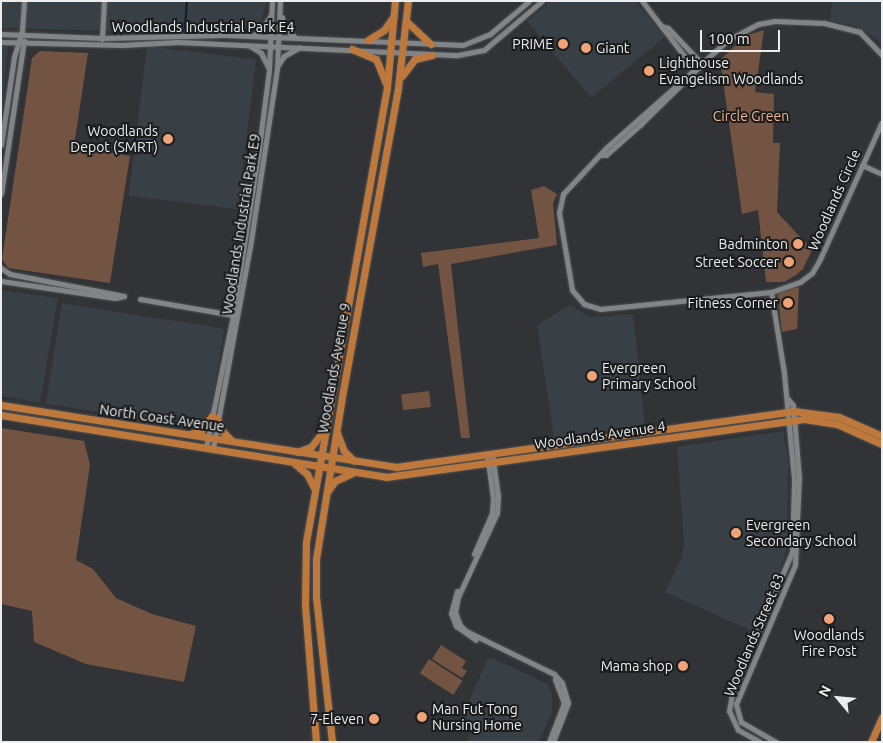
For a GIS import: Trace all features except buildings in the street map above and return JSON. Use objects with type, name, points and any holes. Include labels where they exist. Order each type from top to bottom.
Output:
[{"type":"main road","name":"Woodlands Avenue 9","points":[[316,742],[304,574],[314,488],[387,87],[395,1]]},
{"type":"main road","name":"Woodlands Avenue 9","points":[[332,742],[316,598],[316,559],[336,430],[404,53],[408,1]]},
{"type":"main road","points":[[368,40],[384,30],[394,14]]},
{"type":"main road","points":[[406,21],[431,44]]},
{"type":"main road","points":[[352,49],[376,59],[387,87]]},
{"type":"main road","points":[[398,87],[409,64],[432,55]]},
{"type":"main road","name":"North Coast Avenue","points":[[1,405],[233,441],[320,457]]},
{"type":"main road","name":"Woodlands Avenue 4","points":[[320,457],[396,466],[790,412],[839,417],[882,436]]},
{"type":"main road","name":"North Coast Avenue","points":[[1,416],[318,466]]},
{"type":"main road","points":[[187,435],[201,431],[215,417],[220,428],[233,441]]},
{"type":"main road","name":"Woodlands Avenue 4","points":[[318,466],[354,472],[406,476],[491,462],[790,420],[814,419],[837,424],[882,444]]},
{"type":"main road","points":[[294,452],[311,447],[326,424]]},
{"type":"main road","points":[[336,430],[342,449],[354,462]]},
{"type":"main road","points":[[288,460],[306,472],[314,488]]},
{"type":"main road","points":[[324,499],[335,481],[354,472]]},
{"type":"main road","points":[[314,716],[318,706],[328,709]]},
{"type":"main road","points":[[871,742],[882,717]]},
{"type":"street","points":[[1,194],[24,43],[22,34],[24,1]]},
{"type":"street","points":[[102,44],[104,1]]},
{"type":"street","name":"Woodlands Industrial Park E9","points":[[215,417],[250,247],[265,129],[272,1]]},
{"type":"street","name":"Woodlands Industrial Park E4","points":[[1,34],[102,38],[251,36],[463,45],[481,40],[529,1]]},
{"type":"street","name":"Woodlands Industrial Park E4","points":[[1,42],[302,46],[458,55],[484,50],[542,1]]},
{"type":"street","points":[[642,1],[695,70]]},
{"type":"street","points":[[280,4],[283,26],[289,35],[297,38]]},
{"type":"street","name":"Woodlands Industrial Park E9","points":[[209,448],[277,68],[280,4]]},
{"type":"street","points":[[251,36],[266,24],[272,13]]},
{"type":"street","name":"Woodlands Circle","points":[[882,54],[860,32],[838,24],[775,21],[739,32],[600,155],[573,181],[560,200],[570,280],[578,299],[584,304],[611,308],[771,292],[796,284],[812,273],[882,122]]},
{"type":"street","points":[[661,26],[668,28],[702,64]]},
{"type":"street","points":[[1,34],[1,42]]},
{"type":"street","points":[[1,145],[18,43],[22,34]]},
{"type":"street","points":[[44,43],[45,36]]},
{"type":"street","points":[[79,37],[79,44]]},
{"type":"street","points":[[246,45],[261,52],[269,70]]},
{"type":"street","points":[[277,68],[284,56],[302,46]]},
{"type":"street","points":[[862,165],[882,174]]},
{"type":"street","points":[[1,268],[10,274],[124,296],[1,281]]},
{"type":"street","name":"Woodlands Street 83","points":[[760,742],[738,730],[732,722],[730,700],[792,552],[794,478],[790,412],[771,292]]},
{"type":"street","points":[[140,299],[233,315]]},
{"type":"street","name":"Woodlands Street 83","points":[[776,742],[741,722],[736,704],[795,565],[800,515],[790,420]]},
{"type":"street","points":[[490,454],[493,498],[492,513],[453,600],[452,613],[464,634],[514,656],[552,677],[563,695],[563,708],[551,742]]},
{"type":"shaded area","points":[[1,1],[267,1],[261,21],[247,28],[145,32],[1,28]]},
{"type":"shaded area","points":[[550,1],[635,1],[665,37],[591,98],[527,21]]},
{"type":"shaded area","points":[[832,1],[882,1],[882,45],[876,38],[853,25],[830,21]]},
{"type":"shaded area","points":[[1,46],[8,46],[1,129]]},
{"type":"shaded area","name":"Woodlands Depot (SMRT)","points":[[147,46],[256,59],[238,209],[129,196]]},
{"type":"shaded area","points":[[1,290],[58,298],[40,403],[1,396]]},
{"type":"shaded area","points":[[62,303],[224,329],[208,429],[46,404]]},
{"type":"shaded area","name":"Evergreen Primary School","points":[[570,305],[590,317],[633,314],[645,427],[554,438],[537,325]]},
{"type":"shaded area","name":"Evergreen Secondary School","points":[[783,431],[788,461],[787,547],[779,576],[752,631],[665,592],[682,557],[684,542],[677,447]]},
{"type":"shaded area","points":[[492,658],[547,684],[552,692],[552,713],[539,742],[467,742],[475,723],[462,717],[487,660]]},
{"type":"green space","name":"Circle Green","points":[[764,30],[755,92],[774,94],[773,143],[780,143],[777,212],[812,250],[803,269],[784,282],[766,282],[758,210],[742,214],[720,60],[745,36]]},
{"type":"green space","points":[[40,51],[88,53],[74,146],[130,156],[110,283],[8,268],[2,259],[32,58]]},
{"type":"green space","points":[[544,186],[557,194],[553,203],[557,245],[451,264],[470,438],[461,438],[438,264],[423,267],[421,253],[539,238],[531,190]]},
{"type":"green space","points":[[799,287],[797,329],[782,332],[777,290]]},
{"type":"green space","points":[[429,391],[431,407],[403,410],[401,394]]},
{"type":"green space","points":[[1,428],[84,441],[90,465],[76,560],[93,569],[116,598],[152,614],[196,626],[184,682],[86,664],[34,642],[32,611],[1,604]]},
{"type":"green space","points":[[441,645],[466,661],[462,668],[467,671],[462,678],[432,659]]},
{"type":"green space","points":[[429,659],[463,681],[453,695],[420,673]]},
{"type":"waterway","points":[[185,28],[187,1]]},
{"type":"place","name":"PRIME","points":[[563,44]]},
{"type":"place","name":"Giant","points":[[586,48]]},
{"type":"place","name":"Lighthouse Evangelism Woodlands","points":[[649,71]]},
{"type":"place","name":"Woodlands Depot (SMRT)","points":[[168,139]]},
{"type":"place","name":"Badminton","points":[[798,244]]},
{"type":"place","name":"Street Soccer","points":[[789,262]]},
{"type":"place","name":"Fitness Corner","points":[[788,303]]},
{"type":"place","name":"Evergreen Primary School","points":[[592,376]]},
{"type":"place","name":"Evergreen Secondary School","points":[[736,533]]},
{"type":"place","name":"Woodlands Fire Post","points":[[829,619]]},
{"type":"place","name":"Mama shop","points":[[683,666]]},
{"type":"place","name":"Man Fut Tong Nursing Home","points":[[422,717]]},
{"type":"place","name":"7-Eleven","points":[[374,719]]}]
